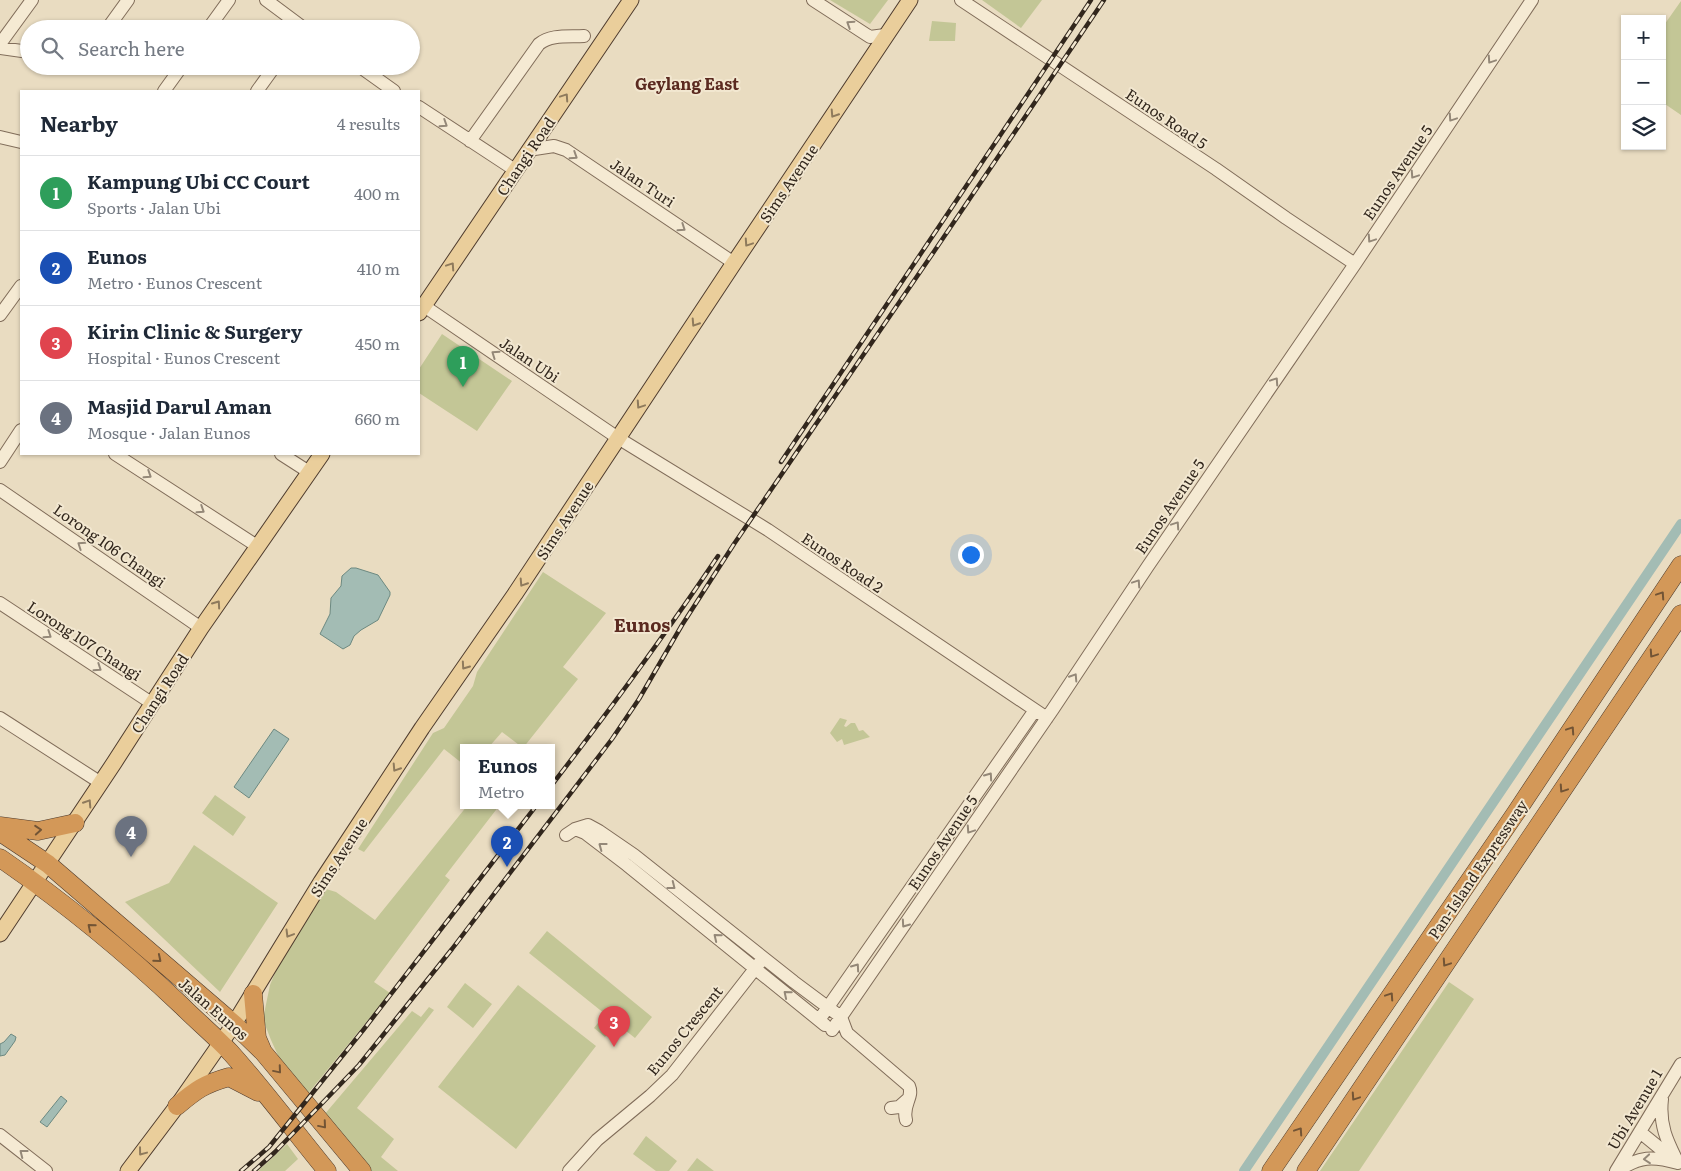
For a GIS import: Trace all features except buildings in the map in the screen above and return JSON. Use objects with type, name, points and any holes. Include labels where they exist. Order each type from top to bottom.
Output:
[{"type":"highway","name":"Pan-Island Expressway","points":[[1272,1171],[1515,814],[1681,565]]},
{"type":"highway","name":"Pan-Island Expressway","points":[[1306,1171],[1681,614]]},
{"type":"highway","points":[[0,826],[38,831],[75,823]]},
{"type":"highway","name":"Jalan Eunos","points":[[0,832],[48,864],[234,1024],[263,1052],[362,1171]]},
{"type":"highway","name":"Jalan Eunos","points":[[0,858],[36,882],[129,958],[220,1042],[268,1097],[327,1171]]},
{"type":"highway","points":[[253,994],[257,1038],[263,1052]]},
{"type":"highway","points":[[177,1106],[209,1082],[228,1076],[268,1097]]},
{"type":"main road","name":"Changi Road","points":[[421,310],[514,170],[631,0]]},
{"type":"main road","name":"Sims Avenue","points":[[128,1171],[177,1106],[234,1024],[390,776],[515,594],[910,0]]},
{"type":"main road","name":"Changi Road","points":[[0,934],[75,823],[201,628],[321,455]]},
{"type":"street","points":[[20,50],[0,46],[32,0]]},
{"type":"street","points":[[114,20],[128,0]]},
{"type":"street","points":[[215,20],[229,0]]},
{"type":"street","points":[[266,0],[293,20]]},
{"type":"street","points":[[813,0],[870,37],[885,35]]},
{"type":"street","name":"Eunos Road 5","points":[[961,0],[1216,169],[1355,264]]},
{"type":"street","name":"Eunos Avenue 5","points":[[832,1030],[1047,718],[1532,0]]},
{"type":"street","points":[[470,141],[538,44],[545,39],[554,37],[584,36]]},
{"type":"street","points":[[165,90],[176,75]]},
{"type":"street","points":[[258,90],[269,75]]},
{"type":"street","points":[[372,75],[393,90]]},
{"type":"street","points":[[420,108],[514,170]]},
{"type":"street","points":[[0,137],[20,142]]},
{"type":"street","name":"Jalan Turi","points":[[528,150],[554,146],[566,150],[734,263]]},
{"type":"street","points":[[0,315],[20,287]]},
{"type":"street","name":"Jalan Ubi","points":[[421,310],[618,438]]},
{"type":"street","points":[[0,462],[20,432]]},
{"type":"street","name":"Eunos Road 2","points":[[618,438],[768,530],[1047,718]]},
{"type":"street","points":[[117,455],[257,546]]},
{"type":"street","points":[[297,458],[309,472]]},
{"type":"street","name":"Lorong 106 Changi","points":[[0,490],[201,628]]},
{"type":"street","name":"Lorong 107 Changi","points":[[0,603],[153,704]]},
{"type":"street","name":"Eunos Avenue 5","points":[[819,1020],[1035,710]]},
{"type":"street","points":[[0,718],[101,783]]},
{"type":"street","points":[[848,1033],[832,1030],[585,833],[570,832],[588,825],[600,830],[841,1017],[848,1033],[906,1083],[910,1089],[904,1110],[906,1120]]},
{"type":"street","name":"Eunos Crescent","points":[[568,1171],[597,1140],[672,1075],[764,958]]},
{"type":"street","name":"Ubi Avenue 1","points":[[1617,1171],[1681,1064]]},
{"type":"street","points":[[1662,1095],[1660,1112],[1662,1127],[1680,1164]]},
{"type":"street","points":[[891,1108],[899,1108],[909,1097]]},
{"type":"street","points":[[1640,1132],[1680,1164]]},
{"type":"street","points":[[0,1135],[46,1171]]},
{"type":"street","points":[[1617,1171],[1629,1163],[1644,1158],[1663,1159],[1680,1164]]},
{"type":"green space","points":[[830,0],[888,0],[870,24]]},
{"type":"green space","points":[[982,0],[1042,0],[1021,28]]},
{"type":"green space","points":[[1681,1],[1681,115],[1666,105],[1666,22]]},
{"type":"green space","points":[[932,21],[956,23],[955,41],[929,41]]},
{"type":"green space","points":[[442,334],[512,381],[477,431],[420,394],[420,367]]},
{"type":"green space","points":[[543,572],[606,613],[563,667],[578,679],[526,744],[518,744],[502,732],[492,744],[460,744],[460,762],[444,749],[364,852],[358,849],[433,733],[444,728],[473,686],[477,672]]},
{"type":"green space","points":[[840,718],[847,720],[844,726],[855,723],[859,731],[863,730],[870,737],[844,745],[842,739],[837,742],[830,733]]},
{"type":"green space","points":[[215,795],[246,817],[233,836],[202,813]]},
{"type":"green space","points":[[465,809],[497,809],[445,876],[450,880],[374,982],[390,993],[306,1096],[286,1073],[264,1022],[270,985],[282,956],[326,889],[336,892],[375,920]]},
{"type":"green space","points":[[194,845],[278,903],[220,992],[125,902],[169,883]]},
{"type":"green space","points":[[547,931],[652,1017],[635,1038],[616,1023],[605,1037],[594,1028],[605,1014],[529,953]]},
{"type":"green space","points":[[1449,982],[1474,999],[1359,1171],[1320,1171]]},
{"type":"green space","points":[[465,983],[492,1004],[473,1028],[447,1007]]},
{"type":"green space","points":[[518,985],[596,1046],[516,1149],[438,1087]]},
{"type":"green space","points":[[429,1007],[434,1010],[357,1108],[394,1139],[381,1157],[398,1171],[369,1171],[324,1115],[412,1011],[421,1017]]},
{"type":"green space","points":[[646,1136],[677,1161],[669,1171],[656,1171],[633,1154]]},
{"type":"green space","points":[[287,1144],[298,1159],[285,1171],[258,1171]]},
{"type":"green space","points":[[697,1158],[714,1171],[687,1171]]},
{"type":"water","points":[[351,568],[378,575],[390,592],[390,595],[378,620],[361,630],[354,636],[350,645],[343,649],[320,634],[330,614],[331,598],[341,586],[342,576]]},
{"type":"water","points":[[274,729],[289,739],[249,798],[234,787]]},
{"type":"water","points":[[11,1034],[16,1037],[15,1041],[5,1055],[0,1056],[0,1044]]},
{"type":"water","points":[[61,1096],[67,1101],[47,1127],[40,1122]]},
{"type":"waterway","points":[[1244,1171],[1681,524]]},
{"type":"railway","points":[[781,462],[1091,0]]},
{"type":"railway","points":[[254,1171],[275,1152],[359,1065],[452,949],[612,739],[639,699],[682,625],[734,544],[1104,0]]},
{"type":"railway","points":[[555,781],[678,615],[718,556]]},
{"type":"railway","points":[[241,1171],[269,1147],[364,1029],[534,809]]},
{"type":"place","name":"Kampung Ubi CC Court","points":[[463,387]]},
{"type":"place","name":"Masjid Darul Aman","points":[[131,857]]},
{"type":"place","name":"Eunos","points":[[507,867]]},
{"type":"place","name":"Kirin Clinic & Surgery","points":[[614,1047]]},
{"type":"district","name":"Geylang East","points":[[687,83]]},
{"type":"district","name":"Eunos","points":[[642,624]]}]
